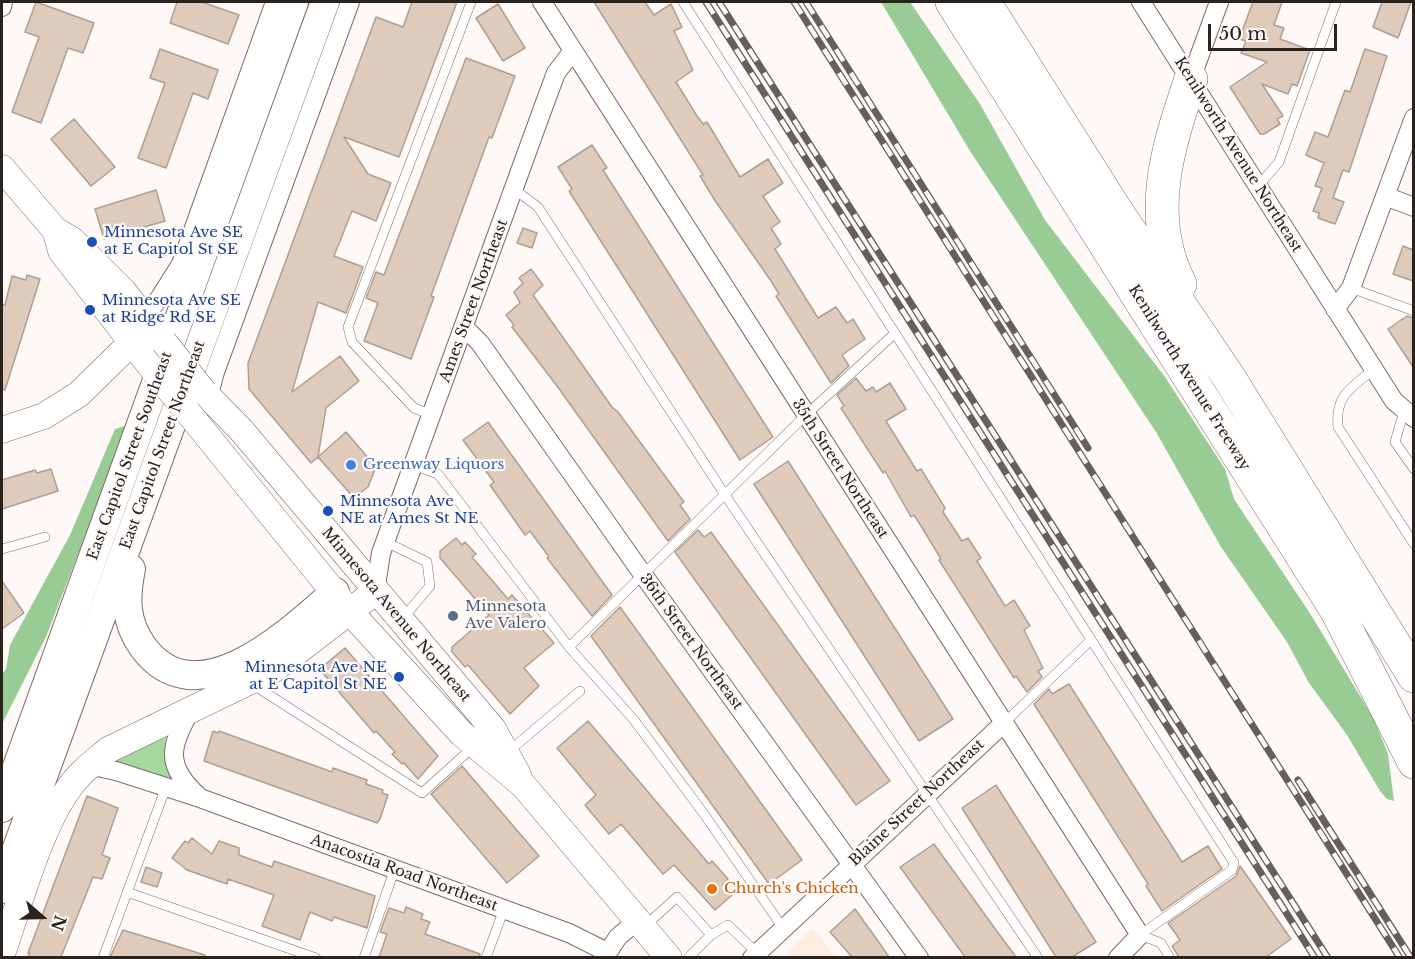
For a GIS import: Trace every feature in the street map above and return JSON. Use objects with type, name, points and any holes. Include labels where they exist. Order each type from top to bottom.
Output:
[{"type":"highway","name":"Kenilworth Avenue Freeway","points":[[952,2],[1336,611],[1413,762]]},
{"type":"highway","name":"Kenilworth Avenue Freeway","points":[[984,2],[1117,212],[1228,376],[1413,676]]},
{"type":"highway","points":[[1191,79],[1164,165],[1162,215],[1171,266],[1228,376]]},
{"type":"highway","points":[[1372,608],[1413,666]]},
{"type":"main road","name":"East Capitol Street Southeast","points":[[2,808],[294,2]]},
{"type":"main road","name":"East Capitol Street Northeast","points":[[2,889],[325,2]]},
{"type":"main road","points":[[2,168],[55,230]]},
{"type":"main road","name":"Minnesota Avenue Northeast","points":[[55,230],[72,240],[124,292],[206,395],[242,431],[400,622],[493,729],[524,786]]},
{"type":"main road","name":"Minnesota Avenue Northeast","points":[[55,230],[61,251],[131,344],[342,602],[475,745],[524,786],[669,957]]},
{"type":"main road","points":[[2,430],[44,416],[79,394],[131,344],[144,316]]},
{"type":"main road","points":[[166,437],[143,512],[125,606],[136,638],[154,658],[184,673],[220,672],[274,645],[342,602],[375,592]]},
{"type":"main road","points":[[2,954],[55,811],[69,788],[86,768],[108,750],[251,683],[289,659],[342,602],[359,571]]},
{"type":"main road","points":[[2,769],[64,636]]},
{"type":"street","points":[[2,7],[3,2]]},
{"type":"street","points":[[144,316],[159,299],[181,264],[274,2]]},
{"type":"street","name":"East Capitol Street Northeast","points":[[206,395],[350,2]]},
{"type":"street","name":"35th Street Northeast","points":[[542,2],[1140,935]]},
{"type":"street","name":"Kenilworth Avenue Northeast","points":[[1141,2],[1335,309]]},
{"type":"street","points":[[1191,79],[1219,2]]},
{"type":"street","name":"Ames Street Northeast","points":[[375,592],[384,548],[556,73],[572,52]]},
{"type":"street","points":[[1409,414],[1394,401],[1335,309],[1351,288],[1413,118]]},
{"type":"street","points":[[1385,196],[1413,207]]},
{"type":"street","name":"36th Street Northeast","points":[[464,327],[480,343],[644,576],[919,957]]},
{"type":"street","points":[[359,571],[384,548]]},
{"type":"street","name":"Anacostia Road Northeast","points":[[191,710],[177,735],[175,768],[186,785],[200,798]]},
{"type":"street","name":"Blaine Street Northeast","points":[[754,955],[1004,723]]},
{"type":"street","name":"Anacostia Road Northeast","points":[[86,768],[98,767],[116,771],[200,798],[394,871],[569,933],[606,955]]},
{"type":"street","points":[[606,955],[640,924]]},
{"type":"street","points":[[1118,957],[1140,935]]},
{"type":"lane","points":[[432,415],[414,408],[352,342],[348,327],[471,2]]},
{"type":"lane","points":[[683,2],[1234,863],[1232,870],[1140,935]]},
{"type":"lane","points":[[1258,186],[1279,162],[1336,2]]},
{"type":"lane","points":[[514,189],[538,207],[725,495],[1038,957]]},
{"type":"lane","points":[[1351,288],[1413,311]]},
{"type":"lane","points":[[569,647],[806,415],[894,335]]},
{"type":"lane","points":[[1374,369],[1343,395],[1336,410],[1338,427],[1413,544]]},
{"type":"lane","points":[[1409,414],[1395,442],[1413,469]]},
{"type":"lane","points":[[414,465],[438,474],[569,647],[634,720],[704,814],[783,928]]},
{"type":"lane","points":[[2,549],[45,537]]},
{"type":"lane","points":[[384,548],[427,562],[430,586],[400,622]]},
{"type":"lane","points":[[1004,723],[1090,641]]},
{"type":"lane","points":[[251,683],[422,793],[475,745]]},
{"type":"lane","points":[[506,754],[580,692]]},
{"type":"lane","points":[[103,957],[166,787]]},
{"type":"lane","points":[[364,957],[394,871]]},
{"type":"lane","points":[[127,892],[316,957]]},
{"type":"lane","points":[[640,924],[677,897],[711,935]]},
{"type":"lane","points":[[486,957],[504,909]]},
{"type":"lane","points":[[688,957],[711,935],[728,925],[754,955]]},
{"type":"lane","points":[[1140,935],[1161,943],[1170,957]]},
{"type":"shaded area","points":[[813,928],[836,957],[783,957]]},
{"type":"green space","points":[[881,2],[910,2],[980,104],[1045,220],[1165,377],[1225,469],[1234,499],[1311,615],[1374,719],[1388,754],[1394,801],[1387,799],[1380,791],[1347,735],[1309,683],[1287,642],[1221,547],[1156,432],[970,151]]},
{"type":"green space","points":[[128,425],[46,637],[2,724],[2,674],[6,669],[10,645],[70,535],[115,429]]},
{"type":"green space","points":[[166,734],[165,760],[175,783],[118,764],[117,759]]},
{"type":"building","points":[[36,2],[94,23],[83,53],[68,48],[41,123],[12,112],[39,37],[25,32]]},
{"type":"building","points":[[177,2],[202,2],[239,15],[228,44],[170,23]]},
{"type":"building","points":[[412,2],[457,2],[399,157],[344,137],[368,174],[391,183],[376,221],[352,211],[334,256],[363,267],[346,313],[318,302],[292,392],[340,356],[359,381],[326,408],[318,457],[311,463],[249,389],[248,363],[376,17],[403,27]]},
{"type":"building","points":[[594,2],[645,2],[654,15],[671,4],[682,27],[674,31],[693,70],[676,82],[697,116],[703,124],[707,122],[740,177],[768,159],[783,183],[763,196],[780,222],[771,228],[781,244],[775,249],[818,318],[836,307],[847,323],[853,319],[865,339],[842,355],[849,366],[831,383],[776,296],[779,294],[771,281],[716,202],[700,176],[703,175]]},
{"type":"building","points":[[1253,2],[1282,2],[1274,25],[1284,28],[1280,39],[1310,50],[1297,86],[1292,84],[1288,94],[1262,84],[1283,116],[1277,119],[1280,124],[1264,134],[1260,134],[1230,87],[1267,62],[1241,53],[1246,41],[1239,39]]},
{"type":"building","points":[[1382,2],[1411,2],[1398,38],[1373,27]]},
{"type":"building","points":[[498,4],[525,48],[503,61],[476,18]]},
{"type":"building","points":[[160,49],[218,70],[208,99],[193,93],[166,168],[138,158],[165,83],[150,78]]},
{"type":"building","points":[[1365,49],[1387,56],[1349,172],[1343,170],[1333,198],[1344,202],[1335,224],[1318,218],[1319,213],[1313,211],[1322,188],[1315,186],[1324,163],[1306,155],[1315,132],[1328,137],[1345,90],[1350,92]]},
{"type":"building","points":[[466,58],[515,76],[492,138],[489,137],[431,296],[434,297],[411,359],[364,341],[378,303],[366,298],[376,272],[384,275]]},
{"type":"building","points":[[74,119],[115,167],[91,186],[51,139]]},
{"type":"building","points":[[592,145],[607,168],[603,170],[773,437],[740,460],[569,191],[572,189],[558,167]]},
{"type":"building","points":[[156,190],[165,221],[104,239],[95,209]]},
{"type":"building","points":[[523,228],[537,233],[532,248],[517,243]]},
{"type":"building","points":[[1403,246],[1413,250],[1413,281],[1393,274]]},
{"type":"building","points":[[531,269],[543,285],[533,295],[612,407],[684,502],[680,505],[690,519],[668,541],[512,327],[514,325],[506,315],[520,303],[514,292],[523,283],[519,278]]},
{"type":"building","points":[[27,275],[40,279],[5,390],[2,389],[2,304],[5,305],[12,276],[26,280]]},
{"type":"building","points":[[1407,316],[1413,318],[1413,367],[1388,329]]},
{"type":"building","points":[[856,378],[866,391],[873,387],[876,392],[890,383],[906,409],[886,421],[917,471],[921,469],[945,508],[943,512],[962,541],[968,538],[981,558],[977,561],[1005,606],[1014,600],[1030,626],[1024,630],[1043,668],[1038,671],[1042,677],[1027,692],[1016,676],[1014,678],[939,560],[941,559],[914,515],[911,517],[885,471],[883,473],[841,408],[844,406],[837,395]]},
{"type":"building","points":[[488,422],[612,595],[592,616],[547,558],[549,557],[530,531],[525,535],[490,485],[494,482],[463,440]]},
{"type":"building","points":[[346,432],[376,467],[368,487],[354,498],[318,457]]},
{"type":"building","points":[[788,461],[953,719],[919,741],[754,484]]},
{"type":"building","points":[[51,469],[58,491],[2,509],[2,480],[35,470],[37,473]]},
{"type":"building","points":[[698,530],[704,537],[711,532],[890,781],[856,805],[675,552]]},
{"type":"building","points":[[456,538],[462,545],[465,542],[476,554],[472,557],[508,599],[512,595],[554,643],[524,668],[539,686],[510,714],[468,665],[465,667],[452,652],[452,647],[489,615],[440,558],[440,551]]},
{"type":"building","points":[[2,581],[24,613],[2,629]]},
{"type":"building","points":[[620,607],[802,860],[769,884],[591,636]]},
{"type":"building","points":[[345,648],[438,756],[418,779],[404,763],[402,764],[392,754],[395,752],[376,731],[374,733],[322,672],[325,670],[322,667]]},
{"type":"building","points":[[1069,684],[1182,862],[1208,846],[1222,869],[1162,911],[1146,886],[1148,884],[1034,704],[1049,689],[1052,694]]},
{"type":"building","points":[[588,721],[709,864],[712,861],[728,879],[723,884],[732,895],[715,910],[674,865],[663,874],[621,824],[609,834],[585,805],[596,795],[557,748]]},
{"type":"building","points":[[213,731],[218,733],[219,731],[332,772],[333,768],[367,780],[366,784],[383,790],[382,793],[388,795],[380,819],[377,823],[204,761]]},
{"type":"building","points":[[462,766],[539,856],[507,883],[431,794]]},
{"type":"building","points":[[996,785],[1096,942],[1072,957],[1056,957],[962,808]]},
{"type":"building","points":[[87,796],[118,808],[102,855],[110,858],[102,879],[93,877],[61,957],[28,957],[30,953],[28,953]]},
{"type":"building","points":[[192,838],[212,854],[219,841],[239,848],[239,855],[272,867],[274,861],[375,896],[367,928],[334,917],[332,921],[310,912],[300,940],[262,926],[274,895],[228,879],[227,884],[187,870],[172,858],[185,841],[188,843]]},
{"type":"building","points":[[934,844],[1016,957],[965,957],[900,867]]},
{"type":"building","points":[[1240,866],[1291,939],[1266,957],[1179,957],[1172,946],[1180,940],[1168,923],[1236,876]]},
{"type":"building","points":[[146,867],[162,873],[157,887],[141,882]]},
{"type":"building","points":[[406,907],[423,914],[421,919],[430,922],[425,934],[480,954],[479,957],[379,957],[387,934],[380,932],[389,908],[404,913]]},
{"type":"building","points":[[855,909],[889,957],[852,957],[830,932]]},
{"type":"building","points":[[123,930],[205,955],[205,957],[110,957]]},
{"type":"railway","points":[[706,2],[1315,958]]},
{"type":"railway","points":[[719,2],[1328,958]]},
{"type":"railway","points":[[794,2],[1400,958]]},
{"type":"railway","points":[[806,2],[1088,448]]},
{"type":"railway","points":[[1298,780],[1411,958]]},
{"type":"place","name":"Minnesota Ave SE at E Capitol St SE","points":[[92,242]]},
{"type":"place","name":"Minnesota Ave SE at Ridge Rd SE","points":[[90,310]]},
{"type":"place","name":"Greenway Liquors","points":[[351,465]]},
{"type":"place","name":"Minnesota Ave NE at Ames St NE","points":[[328,511]]},
{"type":"place","name":"Minnesota Ave Valero","points":[[453,616]]},
{"type":"place","name":"Minnesota Ave NE at E Capitol St NE","points":[[399,677]]},
{"type":"place","name":"Church's Chicken","points":[[712,889]]}]
